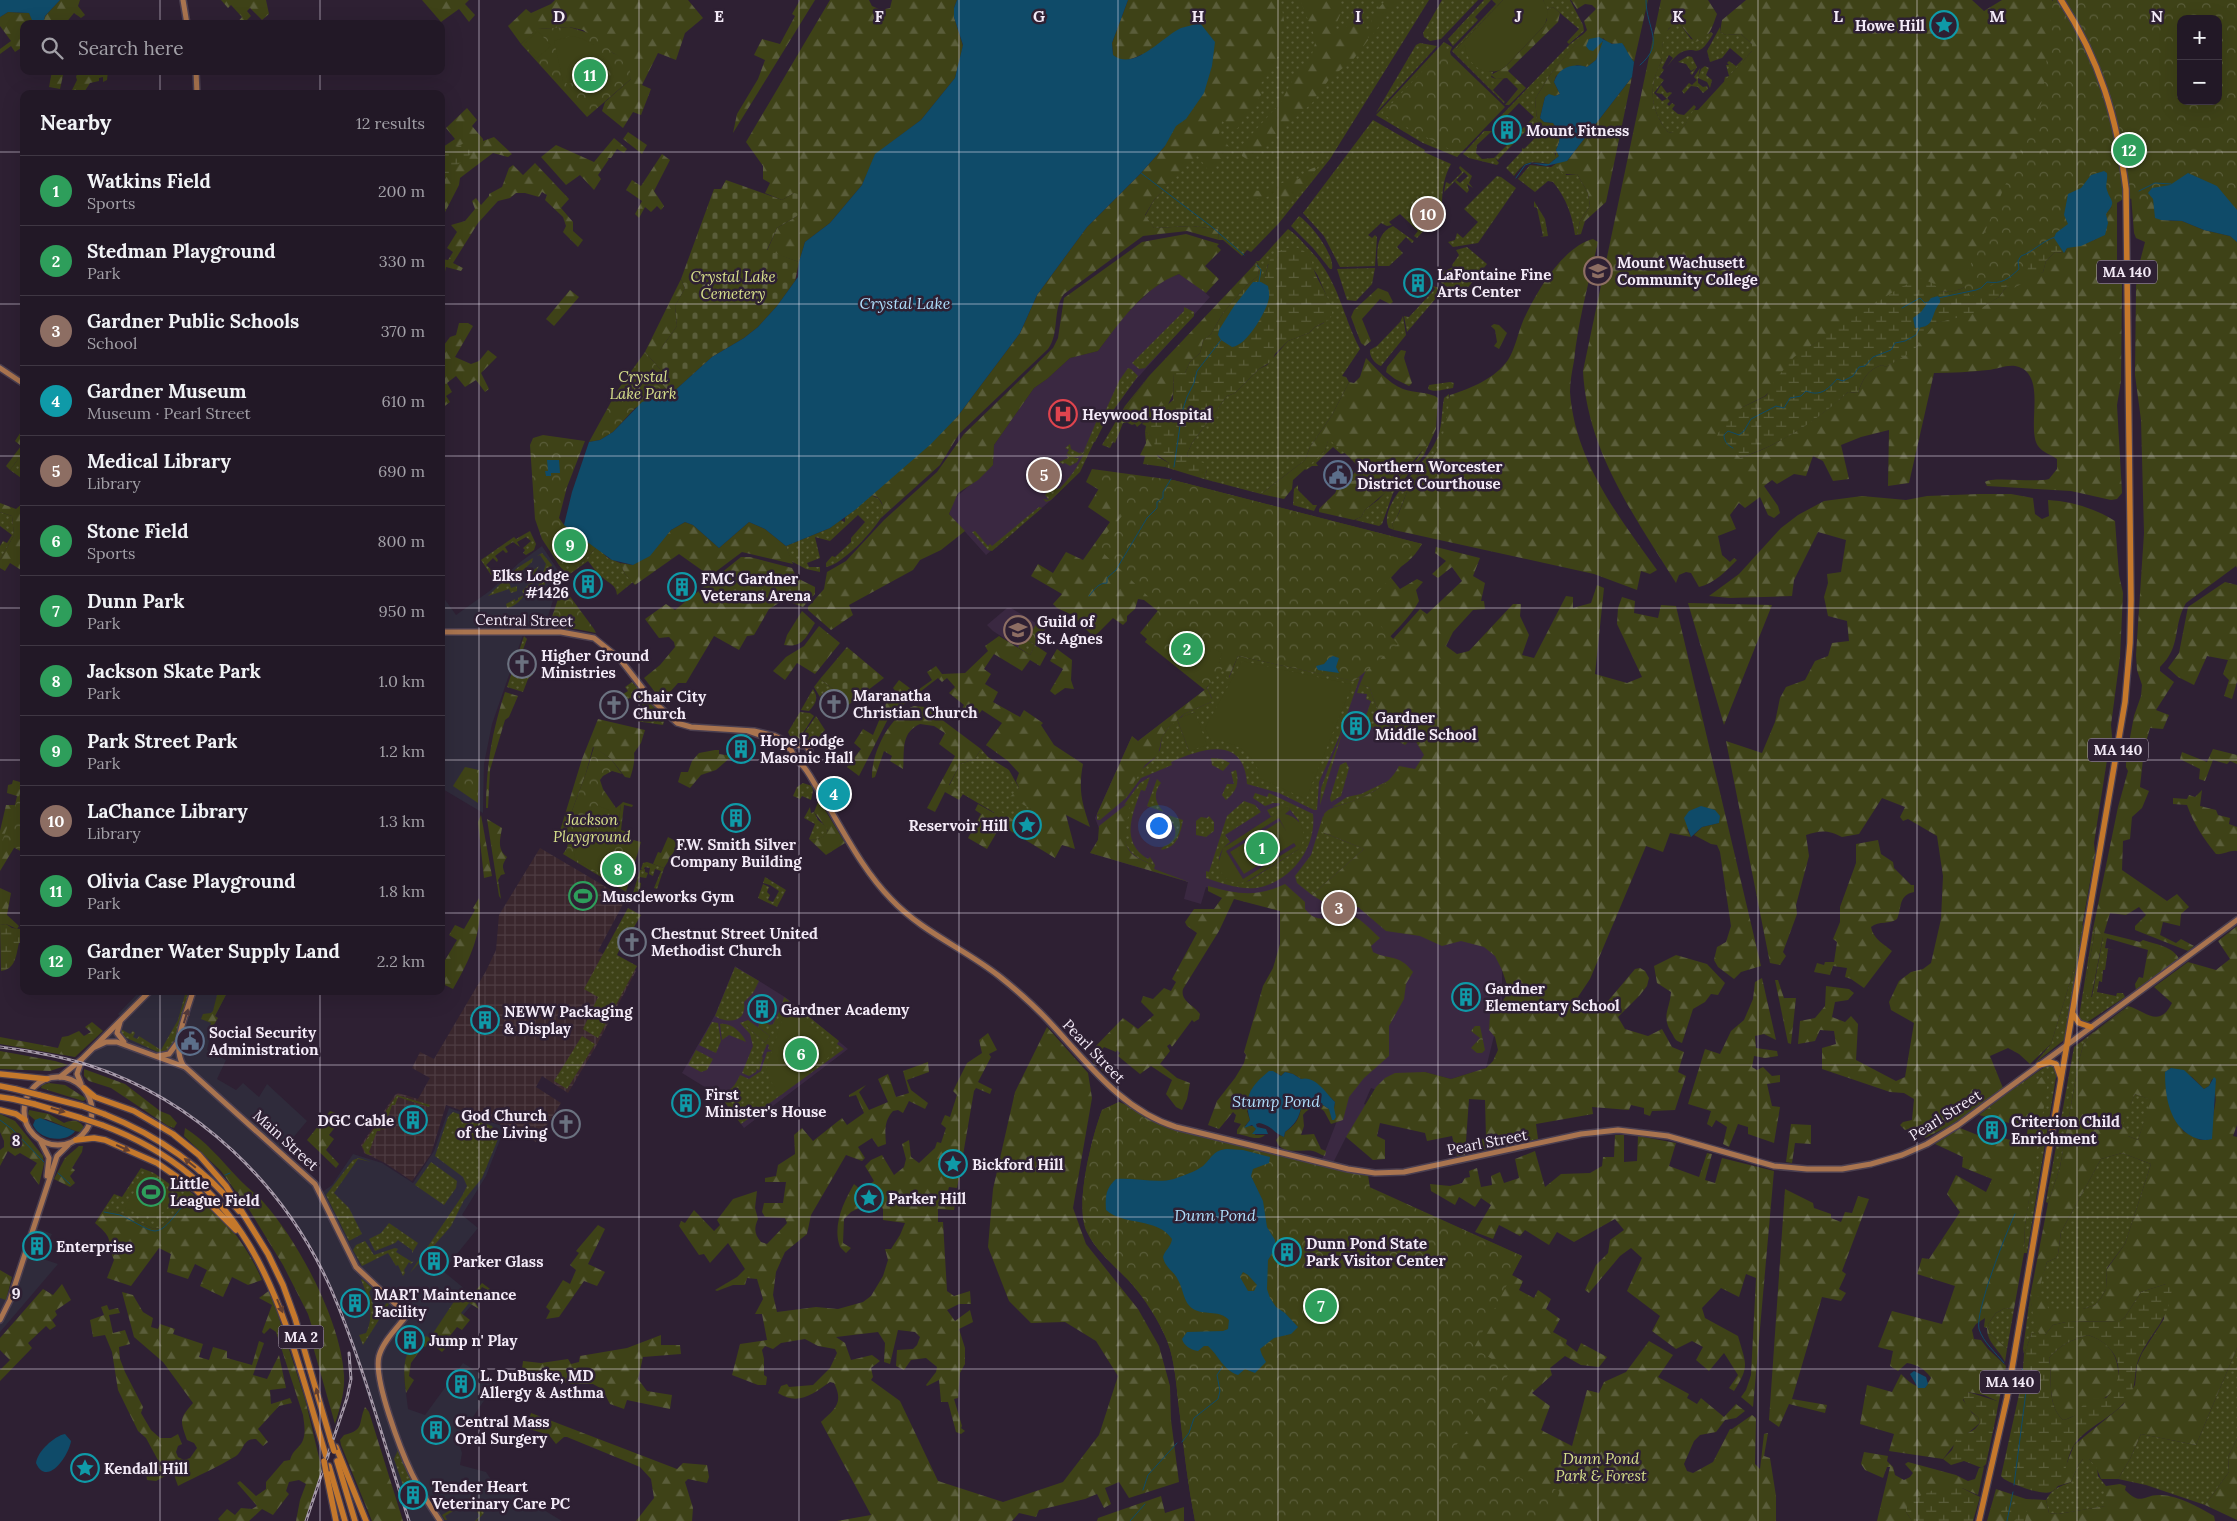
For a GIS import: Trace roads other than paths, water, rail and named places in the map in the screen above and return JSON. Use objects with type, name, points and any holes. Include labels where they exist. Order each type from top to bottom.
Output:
[{"type":"highway","name":"MA 140","points":[[1980,1521],[2003,1419],[2062,1083],[2125,702],[2130,632],[2126,198],[2121,151],[2113,114],[2100,74],[2081,34],[2061,0]]},
{"type":"highway","points":[[2073,1014],[2079,1023],[2091,1027]]},
{"type":"highway","points":[[2039,1065],[2050,1062],[2056,1064],[2062,1083]]},
{"type":"highway","points":[[0,1074],[47,1079]]},
{"type":"highway","name":"MA 2","points":[[0,1086],[82,1106],[147,1134],[184,1158],[226,1196],[258,1237],[276,1268],[296,1318],[355,1521]]},
{"type":"highway","points":[[83,1087],[98,1098],[120,1105],[147,1118],[188,1145],[226,1186],[258,1237]]},
{"type":"highway","name":"MA 2","points":[[0,1097],[34,1104],[81,1118],[102,1125],[150,1147],[193,1178],[230,1216],[260,1261],[284,1317],[345,1521]]},
{"type":"highway","points":[[0,1110],[16,1114],[25,1120]]},
{"type":"highway","points":[[73,1142],[94,1138],[105,1140],[148,1159],[176,1175],[216,1209],[260,1261]]},
{"type":"highway","points":[[335,1449],[366,1521]]},
{"type":"highway","points":[[328,1469],[336,1521]]},
{"type":"main road","points":[[183,0],[187,20]]},
{"type":"main road","points":[[196,75],[197,90]]},
{"type":"main road","points":[[0,368],[20,381]]},
{"type":"main road","name":"Central Street","points":[[445,632],[561,632],[592,637],[620,658],[651,699],[677,723],[691,727],[748,732]]},
{"type":"main road","points":[[748,732],[775,736],[798,745],[804,745],[808,748],[810,754],[807,761],[812,780]]},
{"type":"main road","points":[[748,732],[783,744],[812,780]]},
{"type":"main road","points":[[792,753],[798,745]]},
{"type":"main road","points":[[800,763],[807,761]]},
{"type":"main road","name":"Pearl Street","points":[[812,780],[859,860],[897,906],[913,919],[980,962],[1008,984],[1052,1025],[1096,1074],[1124,1098],[1150,1115],[1176,1127],[1348,1169],[1376,1173],[1404,1172],[1591,1133],[1618,1130],[1665,1135],[1753,1161],[1782,1167],[1814,1170],[1852,1167],[1897,1157],[1933,1141],[1958,1125],[2237,920]]},
{"type":"main road","points":[[60,1077],[82,1059],[146,995]]},
{"type":"main road","points":[[186,1068],[180,1057],[179,1040],[192,995]]},
{"type":"main road","points":[[123,1017],[118,1025],[117,1033],[128,1045]]},
{"type":"main road","points":[[155,1055],[168,1054],[179,1040]]},
{"type":"main road","name":"Main Street","points":[[93,1048],[110,1042],[128,1045],[186,1068],[314,1182],[356,1267],[407,1315],[380,1354],[378,1366],[382,1391],[404,1456],[440,1521]]},
{"type":"main road","points":[[0,1320],[11,1296],[58,1154],[88,1127],[92,1116],[91,1102],[77,1074],[82,1059]]},
{"type":"main road","points":[[46,1188],[49,1161],[41,1141],[31,1133],[25,1120],[24,1106],[28,1095],[35,1086],[47,1079],[60,1077],[73,1080],[83,1087]]},
{"type":"main road","points":[[41,1141],[57,1145],[73,1142]]},
{"type":"water","points":[[0,0],[60,0],[45,16],[44,20],[32,20],[29,13],[8,12],[0,17]]},
{"type":"water","name":"Crystal Lake","points":[[957,0],[1128,0],[1112,43],[1113,55],[1121,59],[1139,56],[1181,28],[1200,23],[1215,42],[1212,66],[1204,93],[1186,119],[1176,126],[1165,146],[1087,227],[1037,295],[1020,333],[957,417],[931,444],[855,510],[830,528],[786,546],[765,529],[749,522],[719,548],[693,525],[685,522],[671,530],[650,556],[633,565],[612,560],[564,525],[572,492],[589,442],[600,440],[613,432],[642,402],[671,394],[712,357],[744,338],[758,327],[777,306],[798,277],[799,262],[805,242],[830,223],[862,185],[875,154],[921,120],[955,78],[963,45],[954,17],[954,8]]},
{"type":"water","points":[[1599,37],[1612,44],[1622,43],[1634,62],[1632,77],[1567,161],[1546,166],[1531,163],[1549,164],[1559,156],[1556,150],[1560,139],[1557,130],[1553,123],[1544,122],[1540,118],[1545,97],[1549,94],[1555,96],[1560,94],[1554,82],[1559,73],[1567,67],[1587,67],[1596,60],[1603,41],[1593,51],[1589,50],[1586,46],[1589,39]]},
{"type":"water","points":[[2104,171],[2107,173],[2106,188],[2112,202],[2106,214],[2108,223],[2105,235],[2081,246],[2067,248],[2064,253],[2054,238],[2056,233],[2068,224],[2064,215],[2068,194],[2081,188],[2091,175]]},
{"type":"water","points":[[2188,173],[2217,186],[2237,210],[2237,242],[2230,236],[2204,230],[2182,221],[2155,218],[2153,199],[2148,193],[2152,188],[2170,185]]},
{"type":"water","points":[[1253,282],[1261,282],[1268,286],[1268,302],[1259,322],[1248,336],[1232,347],[1221,340],[1218,335],[1219,330],[1234,306]]},
{"type":"water","points":[[1938,296],[1940,302],[1930,322],[1925,326],[1915,328],[1913,318],[1921,312],[1931,298]]},
{"type":"water","points":[[547,460],[559,460],[560,473],[551,473],[551,476],[546,476],[545,471],[548,471]]},
{"type":"water","points":[[1333,656],[1339,658],[1336,667],[1339,673],[1318,670],[1316,666],[1324,664]]},
{"type":"water","points":[[1701,806],[1715,810],[1720,816],[1719,823],[1702,827],[1691,837],[1684,818],[1689,811]]},
{"type":"water","points":[[2171,1068],[2184,1070],[2204,1089],[2209,1086],[2214,1077],[2216,1079],[2212,1139],[2202,1140],[2193,1137],[2178,1125],[2170,1109],[2166,1091],[2165,1072]]},
{"type":"water","name":"Stump Pond","points":[[1269,1071],[1273,1071],[1281,1076],[1285,1072],[1301,1079],[1306,1078],[1316,1082],[1335,1102],[1336,1117],[1334,1120],[1332,1120],[1329,1109],[1320,1103],[1301,1108],[1297,1119],[1285,1132],[1284,1137],[1259,1123],[1256,1124],[1257,1127],[1266,1129],[1268,1134],[1252,1134],[1256,1129],[1252,1125],[1244,1128],[1250,1120],[1247,1104],[1250,1092],[1257,1082]]},
{"type":"water","points":[[40,1118],[75,1131],[65,1138],[47,1137],[36,1130],[33,1125],[35,1120]]},
{"type":"water","name":"Dunn Pond","points":[[1222,1150],[1243,1150],[1270,1157],[1269,1163],[1253,1169],[1251,1176],[1263,1201],[1267,1227],[1275,1240],[1275,1249],[1268,1260],[1267,1289],[1276,1307],[1285,1313],[1298,1327],[1291,1334],[1274,1338],[1260,1349],[1266,1362],[1255,1373],[1245,1369],[1238,1375],[1229,1370],[1208,1346],[1204,1346],[1198,1351],[1184,1344],[1182,1339],[1187,1332],[1223,1331],[1228,1329],[1229,1320],[1221,1315],[1195,1310],[1188,1304],[1178,1280],[1163,1257],[1172,1239],[1158,1227],[1122,1218],[1106,1210],[1107,1193],[1116,1179],[1160,1181],[1174,1179],[1200,1168]],"holes":[[[1243,1272],[1257,1285],[1254,1291],[1248,1291],[1240,1277]]]},
{"type":"water","points":[[1914,1371],[1926,1377],[1928,1384],[1925,1388],[1918,1388],[1910,1374]]},
{"type":"water","points":[[65,1434],[71,1441],[62,1461],[51,1471],[41,1470],[36,1463],[39,1454],[51,1441]]},
{"type":"waterway","points":[[1640,65],[1652,50],[1653,42],[1646,0]]},
{"type":"waterway","points":[[1516,178],[1525,165],[1531,163]]},
{"type":"waterway","points":[[1141,173],[1212,227],[1244,255]]},
{"type":"waterway","points":[[2139,191],[2155,183],[2171,184]]},
{"type":"waterway","points":[[1938,298],[1976,290],[1987,282],[2004,280],[2019,269],[2018,261],[2021,256],[2055,237]]},
{"type":"waterway","points":[[1257,265],[1261,270],[1259,282]]},
{"type":"waterway","points":[[1902,308],[1920,298],[1925,303],[1928,302]]},
{"type":"waterway","points":[[1733,448],[1725,439],[1724,435],[1728,431],[1739,435],[1744,431],[1751,419],[1776,406],[1784,408],[1790,398],[1801,396],[1806,391],[1811,393],[1824,391],[1837,379],[1843,381],[1853,376],[1859,367],[1865,366],[1873,357],[1891,350],[1895,343],[1905,341],[1916,335],[1920,327]]},
{"type":"waterway","points":[[1174,467],[1182,412],[1187,397],[1194,383],[1197,371],[1221,340]]},
{"type":"waterway","points":[[1089,596],[1099,585],[1107,583],[1107,578],[1116,570],[1147,518],[1157,508],[1157,502],[1163,498],[1163,492],[1171,479]]},
{"type":"waterway","points":[[0,1120],[12,1129],[44,1162]]},
{"type":"waterway","points":[[58,1173],[70,1184]]},
{"type":"waterway","points":[[225,1175],[230,1173]]},
{"type":"waterway","points":[[104,1212],[120,1215],[147,1229],[155,1231],[165,1226],[188,1201],[193,1199]]},
{"type":"waterway","points":[[2004,1363],[1983,1338],[1979,1329],[1979,1320],[1992,1272],[2015,1214]]},
{"type":"waterway","points":[[1182,1442],[1189,1433],[1194,1418],[1218,1399],[1220,1391],[1217,1375],[1223,1366]]},
{"type":"waterway","points":[[2014,1485],[2028,1376],[2022,1369]]},
{"type":"waterway","points":[[1143,1490],[1148,1475],[1177,1443]]},
{"type":"waterway","points":[[2007,1521],[2013,1492]]},
{"type":"waterway","points":[[1130,1521],[1145,1504]]},
{"type":"railway","points":[[0,1047],[67,1059],[128,1080],[165,1100],[201,1124],[233,1151],[263,1182],[289,1215],[312,1251],[331,1289],[363,1375],[409,1521]]},
{"type":"railway","points":[[306,1521],[347,1398],[351,1379],[349,1353]]},
{"type":"place","name":"Howe Hill","points":[[1944,25]]},
{"type":"place","name":"Olivia Case Playground","points":[[590,75]]},
{"type":"place","name":"Mount Fitness","points":[[1507,130]]},
{"type":"place","name":"Gardner Water Supply Land","points":[[2129,150]]},
{"type":"place","name":"LaChance Library","points":[[1428,214]]},
{"type":"place","name":"Mount Wachusett Community College","points":[[1598,271]]},
{"type":"place","name":"LaFontaine Fine Arts Center","points":[[1418,283]]},
{"type":"place","name":"Heywood Hospital","points":[[1063,414]]},
{"type":"place","name":"Medical Library","points":[[1044,475]]},
{"type":"place","name":"Northern Worcester District Courthouse","points":[[1338,475]]},
{"type":"place","name":"Park Street Park","points":[[570,545]]},
{"type":"place","name":"Elks Lodge #1426","points":[[588,584]]},
{"type":"place","name":"FMC Gardner Veterans Arena","points":[[682,587]]},
{"type":"place","name":"Guild of St. Agnes","points":[[1018,630]]},
{"type":"place","name":"Stedman Playground","points":[[1187,649]]},
{"type":"place","name":"Higher Ground Ministries","points":[[522,664]]},
{"type":"place","name":"Maranatha Christian Church","points":[[834,704]]},
{"type":"place","name":"Chair City Church","points":[[614,705]]},
{"type":"place","name":"Gardner Middle School","points":[[1356,726]]},
{"type":"place","name":"Hope Lodge Masonic Hall","points":[[741,749]]},
{"type":"place","name":"Gardner Museum","points":[[834,794]]},
{"type":"place","name":"F.W. Smith Silver Company Building","points":[[736,818]]},
{"type":"place","name":"Reservoir Hill","points":[[1027,825]]},
{"type":"place","name":"Watkins Field","points":[[1262,848]]},
{"type":"place","name":"Jackson Skate Park","points":[[618,869]]},
{"type":"place","name":"Muscleworks Gym","points":[[583,896]]},
{"type":"place","name":"Gardner Public Schools","points":[[1339,908]]},
{"type":"place","name":"Chestnut Street United Methodist Church","points":[[632,942]]},
{"type":"place","name":"Gardner Elementary School","points":[[1466,997]]},
{"type":"place","name":"Gardner Academy","points":[[762,1009]]},
{"type":"place","name":"NEWW Packaging & Display","points":[[485,1020]]},
{"type":"place","name":"Social Security Administration","points":[[190,1041]]},
{"type":"place","name":"Stone Field","points":[[801,1054]]},
{"type":"place","name":"First Minister's House","points":[[686,1103]]},
{"type":"place","name":"DGC Cable","points":[[413,1120]]},
{"type":"place","name":"God Church of the Living","points":[[566,1124]]},
{"type":"place","name":"Criterion Child Enrichment","points":[[1992,1130]]},
{"type":"place","name":"Bickford Hill","points":[[953,1164]]},
{"type":"place","name":"Little League Field","points":[[151,1192]]},
{"type":"place","name":"Parker Hill","points":[[869,1198]]},
{"type":"place","name":"Enterprise","points":[[37,1246]]},
{"type":"place","name":"Dunn Pond State Park Visitor Center","points":[[1287,1252]]},
{"type":"place","name":"Parker Glass","points":[[434,1261]]},
{"type":"place","name":"MART Maintenance Facility","points":[[355,1303]]},
{"type":"place","name":"Dunn Park","points":[[1321,1306]]},
{"type":"place","name":"Jump n' Play","points":[[410,1340]]},
{"type":"place","name":"L. DuBuske, MD Allergy & Asthma","points":[[461,1384]]},
{"type":"place","name":"Central Mass Oral Surgery","points":[[436,1430]]},
{"type":"place","name":"Kendall Hill","points":[[85,1468]]},
{"type":"place","name":"Tender Heart Veterinary Care PC","points":[[413,1495]]},
{"type":"park label","name":"Crystal Lake Cemetery","points":[[733,284]]},
{"type":"park label","name":"Crystal Lake Park","points":[[643,384]]},
{"type":"park label","name":"Jackson Playground","points":[[592,828]]},
{"type":"park label","name":"Dunn Pond Park & Forest","points":[[1601,1466]]}]
